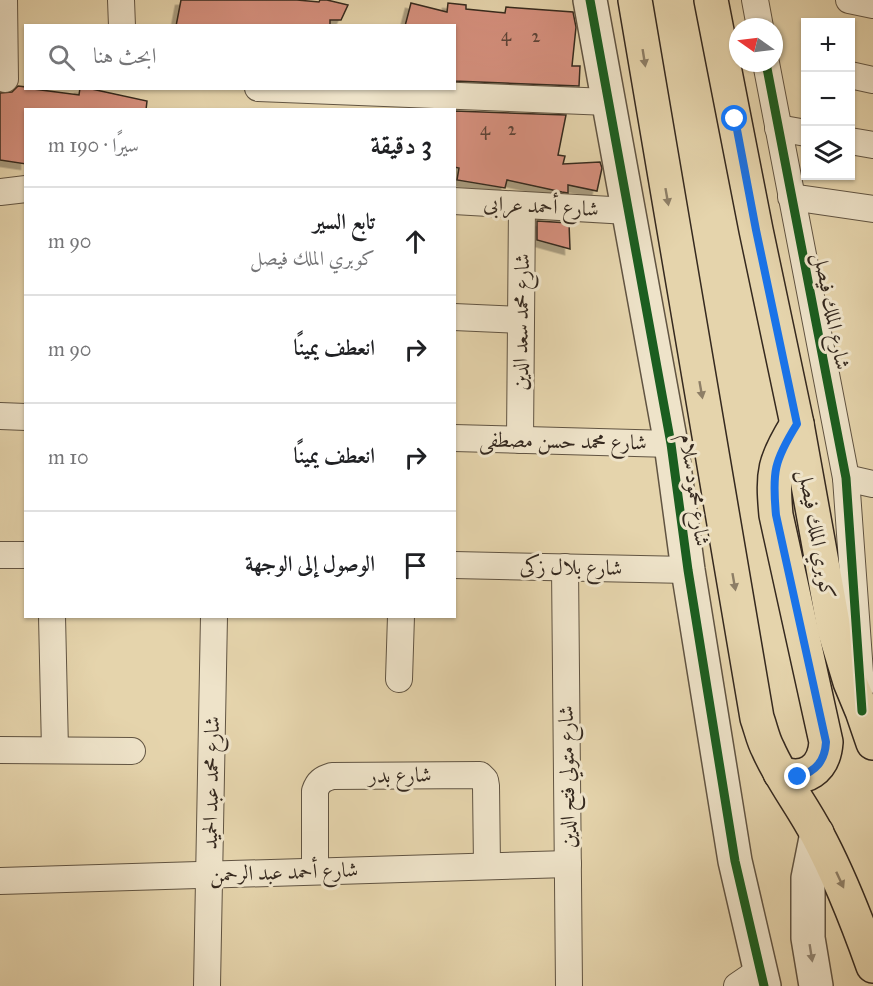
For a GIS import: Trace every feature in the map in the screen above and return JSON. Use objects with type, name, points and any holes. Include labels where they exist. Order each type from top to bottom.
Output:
[{"type":"main road","points":[[635,0],[757,718],[767,748],[816,833],[849,899],[873,966]]},
{"type":"main road","name":"كوبري الملك فيصل","points":[[711,0],[797,424],[834,629],[850,682],[862,711]]},
{"type":"main road","points":[[780,773],[798,777],[807,774],[822,761],[826,742],[776,515],[773,483],[780,452],[797,424]]},
{"type":"main road","name":"شارع الملك فيصل","points":[[862,711],[873,743]]},
{"type":"street","points":[[4,0],[2,26],[10,79]]},
{"type":"street","points":[[121,0],[122,24]]},
{"type":"street","name":"شارع محمود سلام","points":[[590,0],[671,444],[688,570],[752,982]]},
{"type":"street","points":[[755,0],[758,18]]},
{"type":"street","points":[[849,0],[873,5]]},
{"type":"street","name":"شارع الملك فيصل","points":[[768,72],[846,478],[862,711]]},
{"type":"street","points":[[855,76],[873,80]]},
{"type":"street","points":[[308,90],[609,102]]},
{"type":"street","points":[[778,128],[801,132]]},
{"type":"street","points":[[855,142],[873,145]]},
{"type":"street","points":[[0,192],[24,189]]},
{"type":"street","points":[[791,197],[873,209]]},
{"type":"street","name":"شارع أحمد عرابى","points":[[456,201],[628,211]]},
{"type":"street","name":"شارع محمد سعد الدين","points":[[520,440],[522,205]]},
{"type":"street","points":[[456,318],[521,320]]},
{"type":"street","points":[[0,416],[24,417]]},
{"type":"street","name":"شارع محمد حسن مصطفى","points":[[456,438],[671,444]]},
{"type":"street","points":[[846,478],[873,484]]},
{"type":"street","points":[[0,555],[24,555]]},
{"type":"street","name":"شارع بلال زكى","points":[[456,565],[688,570]]},
{"type":"street","name":"شارع متولي فتح الدين","points":[[565,567],[569,986]]},
{"type":"street","points":[[52,618],[55,750]]},
{"type":"street","name":"شارع محمد عبد الحميد","points":[[207,986],[214,618]]},
{"type":"street","points":[[399,679],[401,618]]},
{"type":"street","points":[[0,750],[132,751]]},
{"type":"street","name":"شارع بدر","points":[[315,871],[315,791],[324,778],[332,776],[480,775],[485,780],[486,786],[487,866]]},
{"type":"street","points":[[816,833],[808,878],[808,938],[816,986]]},
{"type":"street","name":"شارع أحمد عبد الرحمن","points":[[0,881],[568,864]]},
{"type":"building","points":[[181,0],[319,2],[327,0],[348,5],[341,20],[330,20],[330,24],[176,24]]},
{"type":"building","points":[[411,3],[447,12],[448,3],[466,5],[466,9],[505,13],[506,7],[573,12],[576,27],[572,66],[580,66],[579,86],[456,81],[456,24],[406,24]]},
{"type":"building","points":[[18,86],[24,87],[24,90],[79,95],[80,90],[96,90],[147,101],[146,108],[24,108],[24,164],[0,160],[0,93],[12,92]]},
{"type":"building","points":[[456,111],[566,115],[558,155],[565,156],[563,164],[600,162],[602,168],[597,191],[568,185],[568,193],[507,180],[505,188],[457,180],[459,168],[456,167]]},
{"type":"building","points":[[537,221],[569,223],[570,249],[537,240]]},
{"type":"cycle path","points":[[590,0],[671,444],[688,570],[735,861],[764,986]]},
{"type":"cycle path","points":[[768,72],[846,478],[862,711]]},
{"type":"route","points":[[735,119],[797,424],[780,452],[773,483],[776,515],[826,742],[822,761],[816,768],[798,777]]}]
